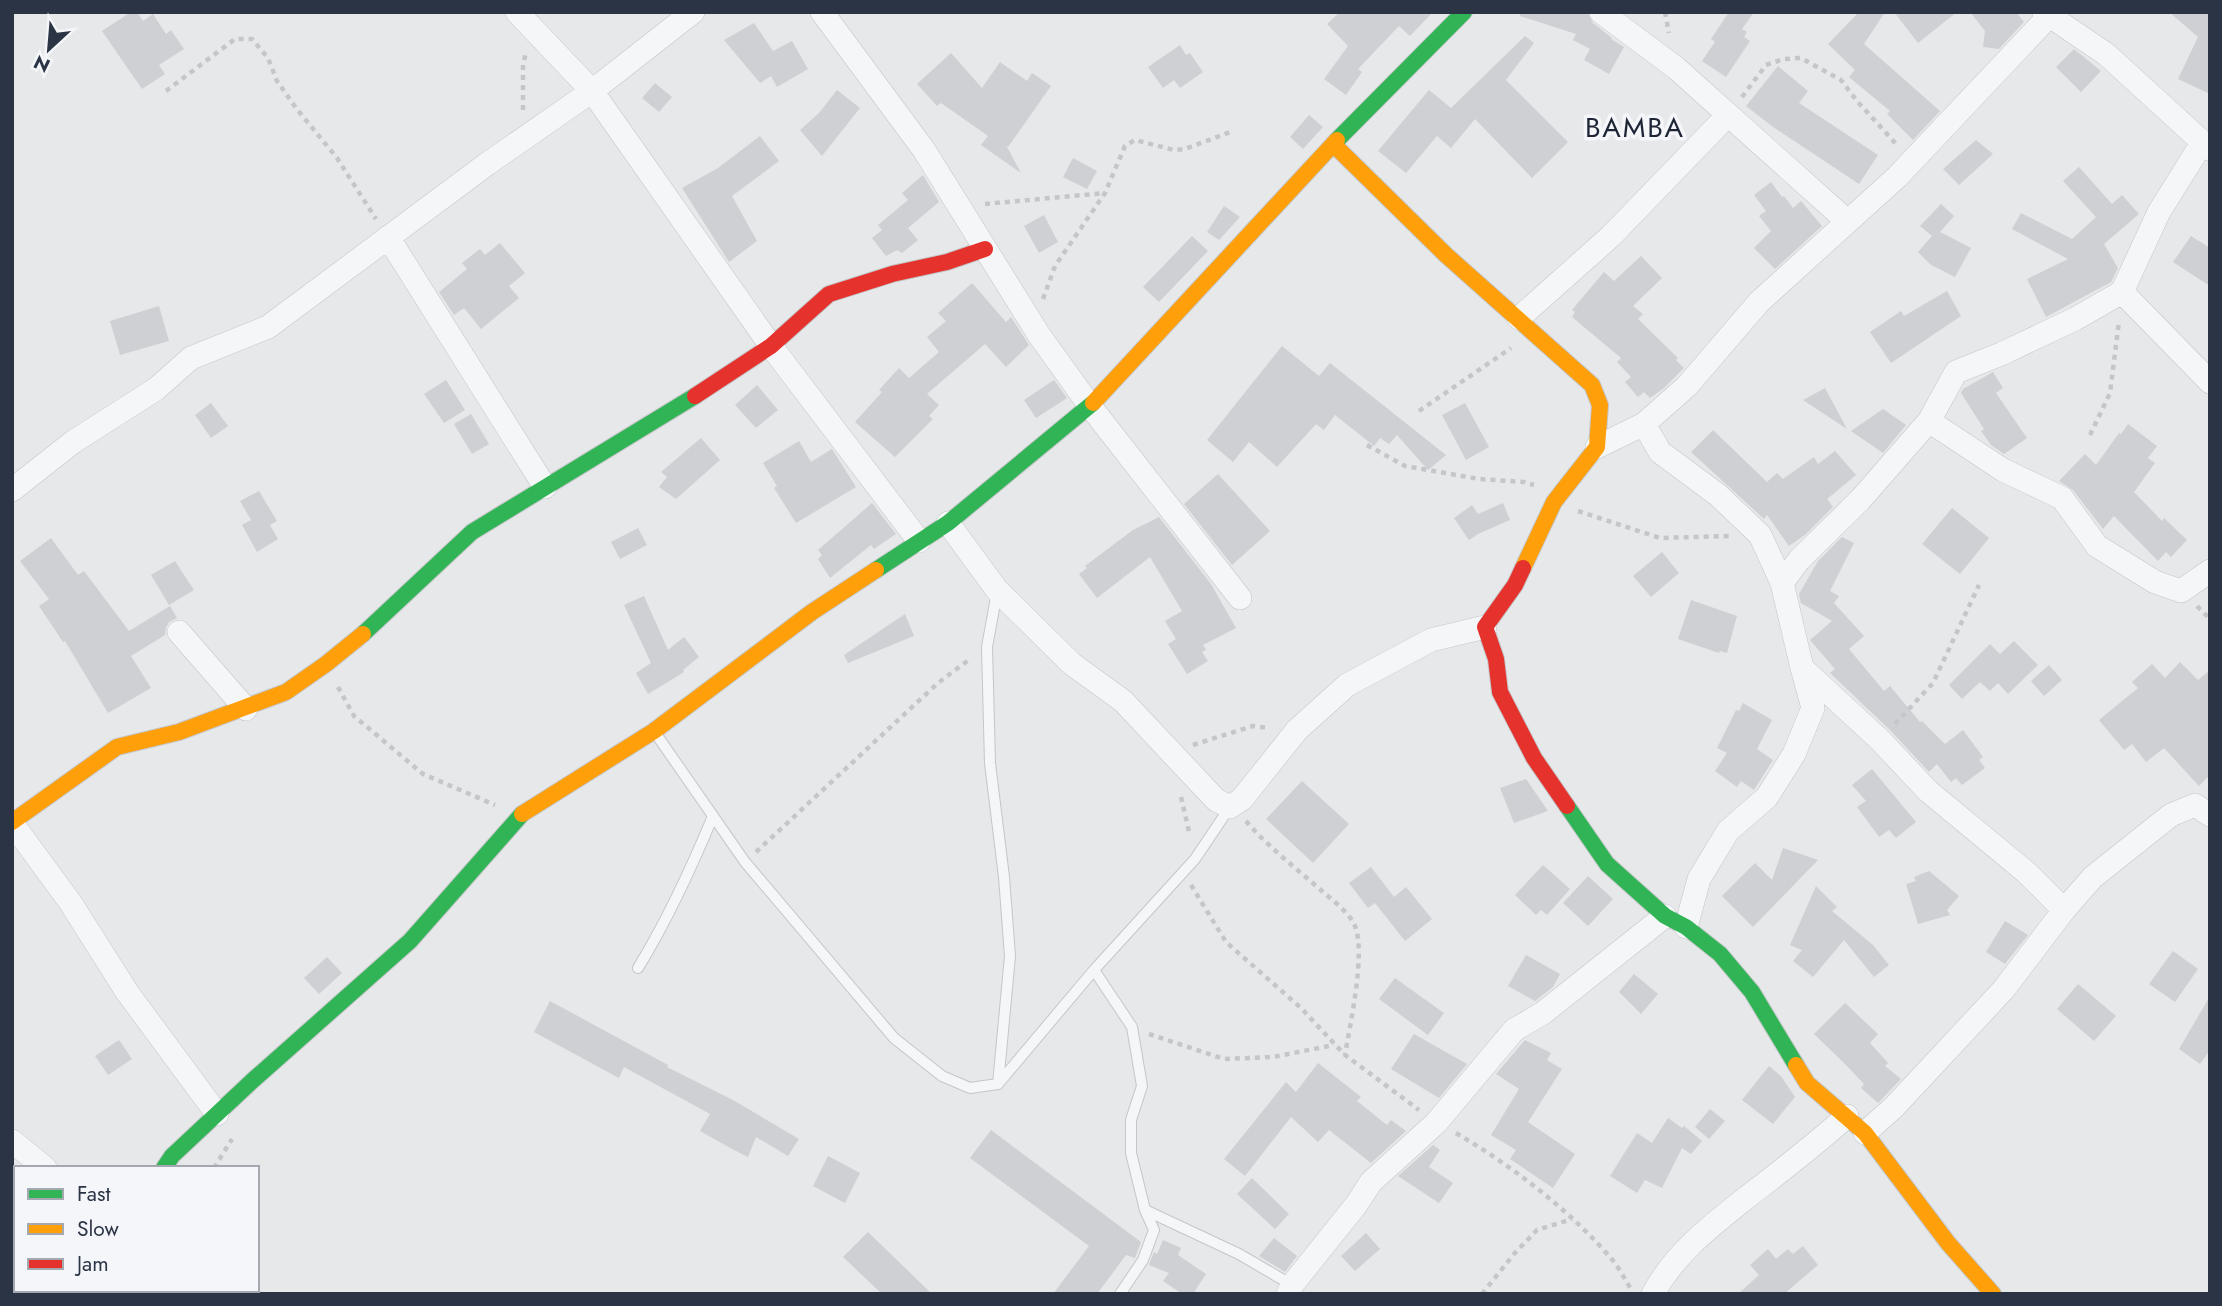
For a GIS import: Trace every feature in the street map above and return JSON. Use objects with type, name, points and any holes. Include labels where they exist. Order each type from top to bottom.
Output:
[{"type":"street","points":[[12,490],[73,442],[156,389],[191,358],[268,327],[522,139],[592,91],[693,12]]},
{"type":"street","points":[[822,12],[924,150],[1039,335],[1090,406],[1240,598]]},
{"type":"street","points":[[165,1166],[172,1156],[217,1114],[410,941],[518,816],[654,731],[813,612],[948,523],[1090,406],[1333,144],[1464,12]]},
{"type":"street","points":[[1601,12],[1676,68],[1847,221]]},
{"type":"street","points":[[948,523],[997,590],[1072,664],[1123,701],[1216,800],[1230,807],[1242,799],[1297,730],[1347,685],[1431,640],[1485,627],[1515,585],[1558,498],[1597,447],[1644,424],[1687,386],[1759,302],[1897,177],[2050,14],[2106,54],[2206,146],[2159,212],[2122,292],[2075,319],[1956,372],[1929,421],[1860,500],[1799,561],[1782,583]]},
{"type":"street","points":[[524,21],[592,91],[771,346],[919,541]]},
{"type":"street","points":[[1527,325],[1728,115]]},
{"type":"street","points":[[1333,144],[1446,255],[1592,385],[1600,405],[1597,447]]},
{"type":"street","points":[[388,237],[545,487]]},
{"type":"street","points":[[217,1114],[127,992],[70,902],[12,822],[117,747],[178,732],[286,692],[365,632],[472,532],[722,380],[771,346],[829,294],[985,249]]},
{"type":"street","points":[[2122,292],[2210,382]]},
{"type":"street","points":[[1929,421],[2003,470],[2062,498],[2097,546],[2155,582],[2181,591],[2210,571]]},
{"type":"street","points":[[1644,424],[1660,452],[1718,495],[1760,535],[1782,583],[1814,708],[1794,754],[1768,797],[1728,831],[1699,880],[1686,927]]},
{"type":"street","points":[[1485,627],[1496,659],[1500,692],[1534,758],[1607,864],[1665,916],[1686,927],[1720,954],[1752,992],[1807,1083],[1865,1133],[1948,1243],[1993,1294]]},
{"type":"street","points":[[179,632],[246,709]]},
{"type":"street","points":[[1802,668],[1880,740],[1928,791],[2027,873],[2064,910]]},
{"type":"street","points":[[1865,1133],[1894,1107],[2004,989],[2064,910],[2093,877],[2171,815],[2205,804]]},
{"type":"street","points":[[1290,1289],[1371,1182],[1436,1123],[1514,1030],[1543,1013],[1665,916]]},
{"type":"street","points":[[1653,1294],[1661,1278],[1697,1237],[1819,1142],[1847,1116]]},
{"type":"street","points":[[12,1141],[43,1166]]},
{"type":"lane","points":[[997,590],[987,647],[990,763],[1004,877],[1010,956],[998,1084]]},
{"type":"lane","points":[[654,731],[745,862],[894,1038],[942,1076],[970,1088],[998,1084],[1094,970],[1183,872],[1212,837],[1230,807]]},
{"type":"lane","points":[[638,968],[662,929],[687,879],[713,816]]},
{"type":"lane","points":[[1094,970],[1132,1027],[1142,1086],[1131,1120],[1131,1153],[1145,1210],[1154,1230],[1143,1260],[1120,1294]]},
{"type":"lane","points":[[1145,1210],[1239,1254],[1290,1289]]},
{"type":"path","points":[[522,139],[524,21]]},
{"type":"path","points":[[166,91],[234,39],[252,39],[268,58],[277,81],[337,158],[388,237]]},
{"type":"path","points":[[1728,115],[1766,65],[1784,58],[1801,58],[1841,80],[1911,160]]},
{"type":"path","points":[[1039,335],[1043,297],[1055,266],[1105,193],[1125,146],[1135,140],[1174,150],[1185,149],[1233,131]]},
{"type":"path","points":[[960,207],[1105,193]]},
{"type":"path","points":[[2090,435],[2110,393],[2122,292]]},
{"type":"path","points":[[1419,411],[1485,365],[1527,325]]},
{"type":"path","points":[[1367,445],[1405,467],[1479,479],[1524,482],[1660,538],[1760,535]]},
{"type":"path","points":[[1880,740],[1933,683],[1979,585]]},
{"type":"path","points":[[745,862],[938,683],[987,647]]},
{"type":"path","points":[[326,664],[354,716],[390,748],[423,774],[518,816]]},
{"type":"path","points":[[1171,752],[1253,726],[1297,730]]},
{"type":"path","points":[[1230,807],[1259,837],[1340,908],[1354,925],[1359,942],[1358,964],[1345,1055]]},
{"type":"path","points":[[1183,872],[1226,942],[1301,1008],[1345,1055],[1436,1123],[1497,1158],[1572,1219],[1612,1259],[1634,1294]]},
{"type":"path","points":[[1132,1027],[1224,1059],[1273,1057],[1335,1044]]},
{"type":"path","points":[[1482,1294],[1537,1230],[1572,1219]]},
{"type":"building","points":[[131,12],[137,12],[143,21],[153,14],[166,34],[171,30],[184,49],[159,65],[165,74],[142,89],[102,31]]},
{"type":"building","points":[[1340,12],[1433,12],[1410,36],[1399,26],[1358,69],[1362,72],[1346,95],[1324,79],[1348,46],[1327,24]]},
{"type":"building","points":[[1521,12],[1587,12],[1593,23],[1624,47],[1609,74],[1584,60],[1590,49],[1573,40],[1576,34],[1520,16]]},
{"type":"building","points":[[1729,12],[1754,12],[1742,29],[1747,32],[1744,37],[1750,41],[1726,77],[1702,61],[1715,42],[1711,39]]},
{"type":"building","points":[[1859,12],[1885,12],[1864,44],[1940,111],[1913,140],[1887,114],[1890,111],[1849,77],[1855,70],[1828,44]]},
{"type":"building","points":[[1894,12],[1957,12],[1918,43]]},
{"type":"building","points":[[1970,12],[2016,12],[2024,22],[1999,49],[1983,47],[1985,31]]},
{"type":"building","points":[[2169,12],[2210,12],[2210,94],[2178,79],[2198,37]]},
{"type":"building","points":[[754,23],[773,51],[792,41],[808,69],[777,87],[771,76],[760,83],[724,40]]},
{"type":"building","points":[[1525,36],[1534,43],[1506,80],[1568,142],[1532,178],[1475,119],[1451,148],[1437,136],[1406,173],[1378,151],[1429,90],[1451,108]]},
{"type":"building","points":[[1180,45],[1186,55],[1190,53],[1203,72],[1180,88],[1174,80],[1163,88],[1148,67]]},
{"type":"building","points":[[2074,49],[2101,71],[2081,92],[2056,67]]},
{"type":"building","points":[[951,53],[982,88],[1000,62],[1027,81],[1032,73],[1051,86],[1008,147],[1006,145],[1021,173],[981,145],[988,136],[941,103],[937,106],[917,84]]},
{"type":"building","points":[[1778,66],[1808,91],[1799,103],[1878,155],[1859,184],[1746,106]]},
{"type":"building","points":[[655,83],[672,97],[659,112],[642,98]]},
{"type":"building","points":[[837,90],[860,108],[822,156],[800,130],[819,113]]},
{"type":"building","points":[[1309,115],[1323,127],[1303,149],[1290,137]]},
{"type":"building","points":[[760,136],[779,161],[732,196],[757,241],[729,262],[682,188],[718,168]]},
{"type":"building","points":[[1976,140],[1993,154],[1959,185],[1943,169]]},
{"type":"building","points":[[1073,158],[1097,171],[1087,189],[1063,177]]},
{"type":"building","points":[[2079,167],[2112,204],[2122,195],[2139,214],[2104,244],[2118,268],[2111,282],[2046,317],[2027,279],[2068,259],[2012,229],[2021,213],[2072,239],[2096,217],[2063,181]]},
{"type":"building","points":[[923,175],[939,202],[908,228],[918,240],[902,253],[897,250],[886,256],[872,238],[882,230],[878,225],[908,200],[902,193]]},
{"type":"building","points":[[1771,182],[1793,208],[1801,201],[1822,226],[1775,269],[1754,248],[1771,231],[1759,216],[1766,211],[1754,195]]},
{"type":"building","points":[[1941,204],[1954,216],[1940,232],[1971,248],[1955,277],[1931,265],[1918,252],[1932,236],[1920,226]]},
{"type":"building","points":[[1224,206],[1240,217],[1219,240],[1207,232]]},
{"type":"building","points":[[1044,215],[1058,242],[1039,253],[1024,226]]},
{"type":"building","points":[[1192,236],[1208,251],[1159,302],[1143,287]]},
{"type":"building","points":[[2191,236],[2210,248],[2210,286],[2173,262]]},
{"type":"building","points":[[500,243],[525,273],[509,286],[519,298],[481,329],[464,308],[454,315],[439,292],[467,269],[462,263],[480,249],[485,255]]},
{"type":"building","points":[[1641,256],[1662,278],[1633,306],[1643,314],[1638,319],[1678,358],[1676,360],[1684,368],[1650,398],[1644,392],[1638,397],[1625,382],[1631,377],[1617,362],[1621,358],[1572,317],[1575,312],[1572,310],[1604,272],[1614,281]]},
{"type":"building","points":[[972,283],[1006,322],[1011,317],[1029,345],[1006,367],[985,344],[927,394],[939,405],[929,416],[933,419],[895,457],[855,422],[899,368],[909,378],[939,352],[927,337],[946,321],[938,313]]},
{"type":"building","points":[[1947,291],[1961,316],[1891,363],[1870,332],[1901,311],[1904,316]]},
{"type":"building","points":[[159,306],[169,341],[120,355],[110,321]]},
{"type":"building","points":[[1282,346],[1319,376],[1330,363],[1446,455],[1428,470],[1397,435],[1389,444],[1380,438],[1374,446],[1335,415],[1324,430],[1316,424],[1277,467],[1249,442],[1233,462],[1207,440]]},
{"type":"building","points":[[1993,372],[2003,388],[1996,393],[2027,438],[2004,454],[1991,445],[1981,431],[1984,429],[1961,393],[1963,389]]},
{"type":"building","points":[[446,380],[465,410],[444,423],[424,394]]},
{"type":"building","points":[[1054,380],[1067,398],[1036,418],[1024,400]]},
{"type":"building","points":[[757,385],[778,410],[756,428],[735,405]]},
{"type":"building","points":[[1825,388],[1847,429],[1803,400]]},
{"type":"building","points":[[211,403],[228,426],[211,438],[195,415]]},
{"type":"building","points":[[1465,403],[1489,447],[1466,460],[1442,415]]},
{"type":"building","points":[[1883,409],[1906,425],[1883,453],[1851,431]]},
{"type":"building","points":[[471,414],[489,444],[472,454],[454,424]]},
{"type":"building","points":[[2128,424],[2157,446],[2148,458],[2155,463],[2134,492],[2162,521],[2164,518],[2187,540],[2171,557],[2166,552],[2158,561],[2114,516],[2103,529],[2073,490],[2059,481],[2085,454],[2096,465]]},
{"type":"building","points":[[1713,430],[1767,482],[1777,473],[1783,479],[1814,457],[1818,464],[1835,451],[1856,475],[1827,499],[1833,507],[1806,534],[1789,546],[1767,515],[1764,519],[1691,452]]},
{"type":"building","points":[[701,438],[720,460],[676,499],[659,487],[667,477],[661,472]]},
{"type":"building","points":[[799,441],[811,462],[832,449],[856,487],[796,523],[774,488],[777,486],[763,463]]},
{"type":"building","points":[[1218,474],[1270,531],[1232,565],[1184,504]]},
{"type":"building","points":[[259,491],[277,521],[270,525],[278,539],[257,552],[242,525],[251,520],[240,501]]},
{"type":"building","points":[[872,503],[896,534],[874,549],[871,545],[830,578],[818,559],[822,555],[818,550]]},
{"type":"building","points":[[1503,503],[1510,520],[1469,540],[1454,518],[1472,505],[1478,514]]},
{"type":"building","points":[[1952,508],[1989,538],[1960,574],[1922,544]]},
{"type":"building","points":[[1159,517],[1211,584],[1236,628],[1203,645],[1206,650],[1202,652],[1208,661],[1187,674],[1168,644],[1176,639],[1165,621],[1182,611],[1150,557],[1097,598],[1079,574],[1087,568],[1085,566],[1133,530]]},
{"type":"building","points":[[638,528],[647,545],[620,559],[611,542]]},
{"type":"building","points":[[1842,537],[1854,543],[1830,591],[1839,596],[1834,603],[1864,636],[1849,649],[1884,691],[1890,686],[1920,722],[1945,744],[1963,730],[1983,757],[1979,760],[1985,768],[1962,785],[1956,778],[1951,782],[1937,764],[1929,772],[1890,730],[1830,673],[1835,669],[1810,640],[1832,621],[1801,603],[1799,594],[1818,561]]},
{"type":"building","points":[[51,538],[78,575],[84,571],[129,631],[170,606],[177,618],[169,622],[165,635],[131,656],[151,688],[108,713],[65,641],[63,642],[39,606],[49,599],[20,561]]},
{"type":"building","points":[[1662,552],[1679,573],[1651,597],[1633,576]]},
{"type":"building","points":[[175,561],[194,590],[169,605],[151,575]]},
{"type":"building","points":[[644,596],[668,650],[684,637],[699,657],[683,670],[684,672],[648,694],[636,673],[651,663],[624,605]]},
{"type":"building","points":[[1691,600],[1737,616],[1727,653],[1719,653],[1678,639]]},
{"type":"building","points":[[905,614],[914,636],[848,663],[844,655]]},
{"type":"building","points":[[2014,641],[2038,665],[2008,694],[1998,683],[1990,691],[1980,682],[1962,699],[1949,685],[1990,644],[2000,654]]},
{"type":"building","points":[[2180,662],[2198,680],[2210,670],[2210,775],[2199,786],[2164,748],[2146,762],[2132,744],[2124,750],[2099,720],[2138,688],[2132,682],[2152,664],[2165,678]]},
{"type":"building","points":[[2049,665],[2062,680],[2044,696],[2031,681]]},
{"type":"building","points":[[1743,703],[1772,720],[1757,749],[1773,760],[1754,790],[1741,781],[1737,787],[1715,771],[1727,753],[1717,748],[1736,710],[1739,711]]},
{"type":"building","points":[[1872,769],[1916,822],[1896,838],[1889,830],[1879,837],[1857,807],[1866,801],[1852,785]]},
{"type":"building","points":[[1526,779],[1548,811],[1514,823],[1500,788]]},
{"type":"building","points":[[1302,781],[1349,824],[1313,863],[1266,819]]},
{"type":"building","points":[[1783,848],[1818,860],[1753,927],[1722,896],[1755,863],[1772,880]]},
{"type":"building","points":[[1543,865],[1570,889],[1547,915],[1541,910],[1536,915],[1515,895]]},
{"type":"building","points":[[1371,867],[1394,897],[1406,887],[1432,919],[1405,941],[1375,903],[1368,908],[1349,883]]},
{"type":"building","points":[[1929,871],[1959,896],[1947,910],[1950,915],[1918,924],[1906,884],[1916,881],[1914,877]]},
{"type":"building","points":[[1588,876],[1613,899],[1588,926],[1563,903]]},
{"type":"building","points":[[1816,886],[1837,907],[1832,911],[1873,945],[1889,965],[1874,977],[1844,940],[1813,977],[1793,961],[1802,950],[1790,945]]},
{"type":"building","points":[[2005,921],[2028,935],[2005,964],[1986,952]]},
{"type":"building","points":[[2173,951],[2198,969],[2175,1002],[2149,984]]},
{"type":"building","points":[[1526,955],[1560,974],[1553,987],[1535,1001],[1508,986]]},
{"type":"building","points":[[327,957],[342,973],[319,994],[304,978]]},
{"type":"building","points":[[1634,974],[1658,994],[1641,1014],[1619,992]]},
{"type":"building","points":[[1395,978],[1444,1013],[1428,1035],[1379,999]]},
{"type":"building","points":[[2078,984],[2116,1016],[2094,1041],[2057,1009]]},
{"type":"building","points":[[2210,996],[2210,1050],[2200,1064],[2179,1049]]},
{"type":"building","points":[[550,1001],[668,1065],[667,1067],[733,1100],[799,1139],[788,1156],[756,1137],[748,1157],[732,1149],[700,1131],[710,1114],[624,1067],[619,1078],[534,1032]]},
{"type":"building","points":[[1845,1003],[1878,1034],[1870,1043],[1888,1063],[1885,1066],[1901,1079],[1878,1103],[1861,1088],[1864,1084],[1814,1034]]},
{"type":"building","points":[[1414,1034],[1467,1064],[1439,1098],[1391,1069]]},
{"type":"building","points":[[119,1040],[132,1059],[108,1075],[95,1056]]},
{"type":"building","points":[[1525,1040],[1551,1053],[1547,1060],[1562,1069],[1528,1122],[1575,1154],[1553,1188],[1510,1159],[1516,1150],[1491,1135],[1519,1089],[1496,1074]]},
{"type":"building","points":[[1318,1063],[1361,1097],[1357,1101],[1387,1125],[1391,1120],[1406,1131],[1371,1163],[1329,1130],[1318,1142],[1291,1117],[1245,1176],[1224,1159],[1286,1082],[1296,1092]]},
{"type":"building","points":[[1769,1066],[1781,1076],[1795,1097],[1773,1124],[1742,1100]]},
{"type":"building","points":[[1710,1109],[1725,1121],[1709,1139],[1695,1127]]},
{"type":"building","points":[[1668,1118],[1682,1128],[1684,1126],[1702,1141],[1691,1154],[1682,1148],[1662,1188],[1645,1180],[1637,1193],[1610,1176],[1637,1133],[1652,1143]]},
{"type":"building","points":[[991,1130],[1141,1242],[1135,1258],[1126,1255],[1097,1294],[1053,1294],[1089,1246],[970,1158]]},
{"type":"building","points":[[1433,1145],[1440,1150],[1429,1167],[1453,1183],[1439,1203],[1398,1176]]},
{"type":"building","points":[[828,1156],[860,1173],[845,1203],[813,1186]]},
{"type":"building","points":[[1252,1178],[1289,1214],[1275,1229],[1237,1194]]},
{"type":"building","points":[[868,1232],[932,1294],[882,1294],[843,1257]]},
{"type":"building","points":[[1366,1233],[1380,1249],[1355,1271],[1341,1256]]},
{"type":"building","points":[[1274,1238],[1297,1256],[1285,1272],[1259,1256]]},
{"type":"building","points":[[1163,1240],[1181,1248],[1178,1255],[1206,1274],[1193,1294],[1182,1294],[1163,1281],[1169,1273],[1149,1265]]},
{"type":"building","points":[[1803,1246],[1818,1265],[1784,1294],[1738,1294],[1759,1275],[1750,1265],[1768,1249],[1776,1259],[1788,1249],[1793,1254]]},
{"type":"traffic: fast","points":[[1337,140],[1464,12]]},
{"type":"traffic: fast","points":[[363,634],[472,532],[695,396]]},
{"type":"traffic: fast","points":[[876,570],[948,523],[1093,403]]},
{"type":"traffic: fast","points":[[1567,806],[1607,864],[1665,916],[1686,927],[1720,954],[1752,992],[1796,1065]]},
{"type":"traffic: fast","points":[[165,1166],[172,1156],[251,1082],[410,941],[522,814]]},
{"type":"traffic: slow","points":[[1093,403],[1337,140]]},
{"type":"traffic: slow","points":[[1333,144],[1446,255],[1592,385],[1600,405],[1597,447],[1554,502],[1523,568]]},
{"type":"traffic: slow","points":[[522,814],[654,731],[812,612],[876,570]]},
{"type":"traffic: slow","points":[[12,822],[117,747],[179,732],[286,692],[363,634]]},
{"type":"traffic: slow","points":[[1796,1065],[1807,1083],[1865,1133],[1948,1243],[1993,1294]]},
{"type":"traffic: jam","points":[[695,396],[771,346],[829,294],[985,249]]},
{"type":"traffic: jam","points":[[1523,568],[1515,585],[1485,627],[1496,659],[1500,692],[1534,758],[1567,806]]},
{"type":"district","name":"BAMBA","points":[[1635,127]]}]
